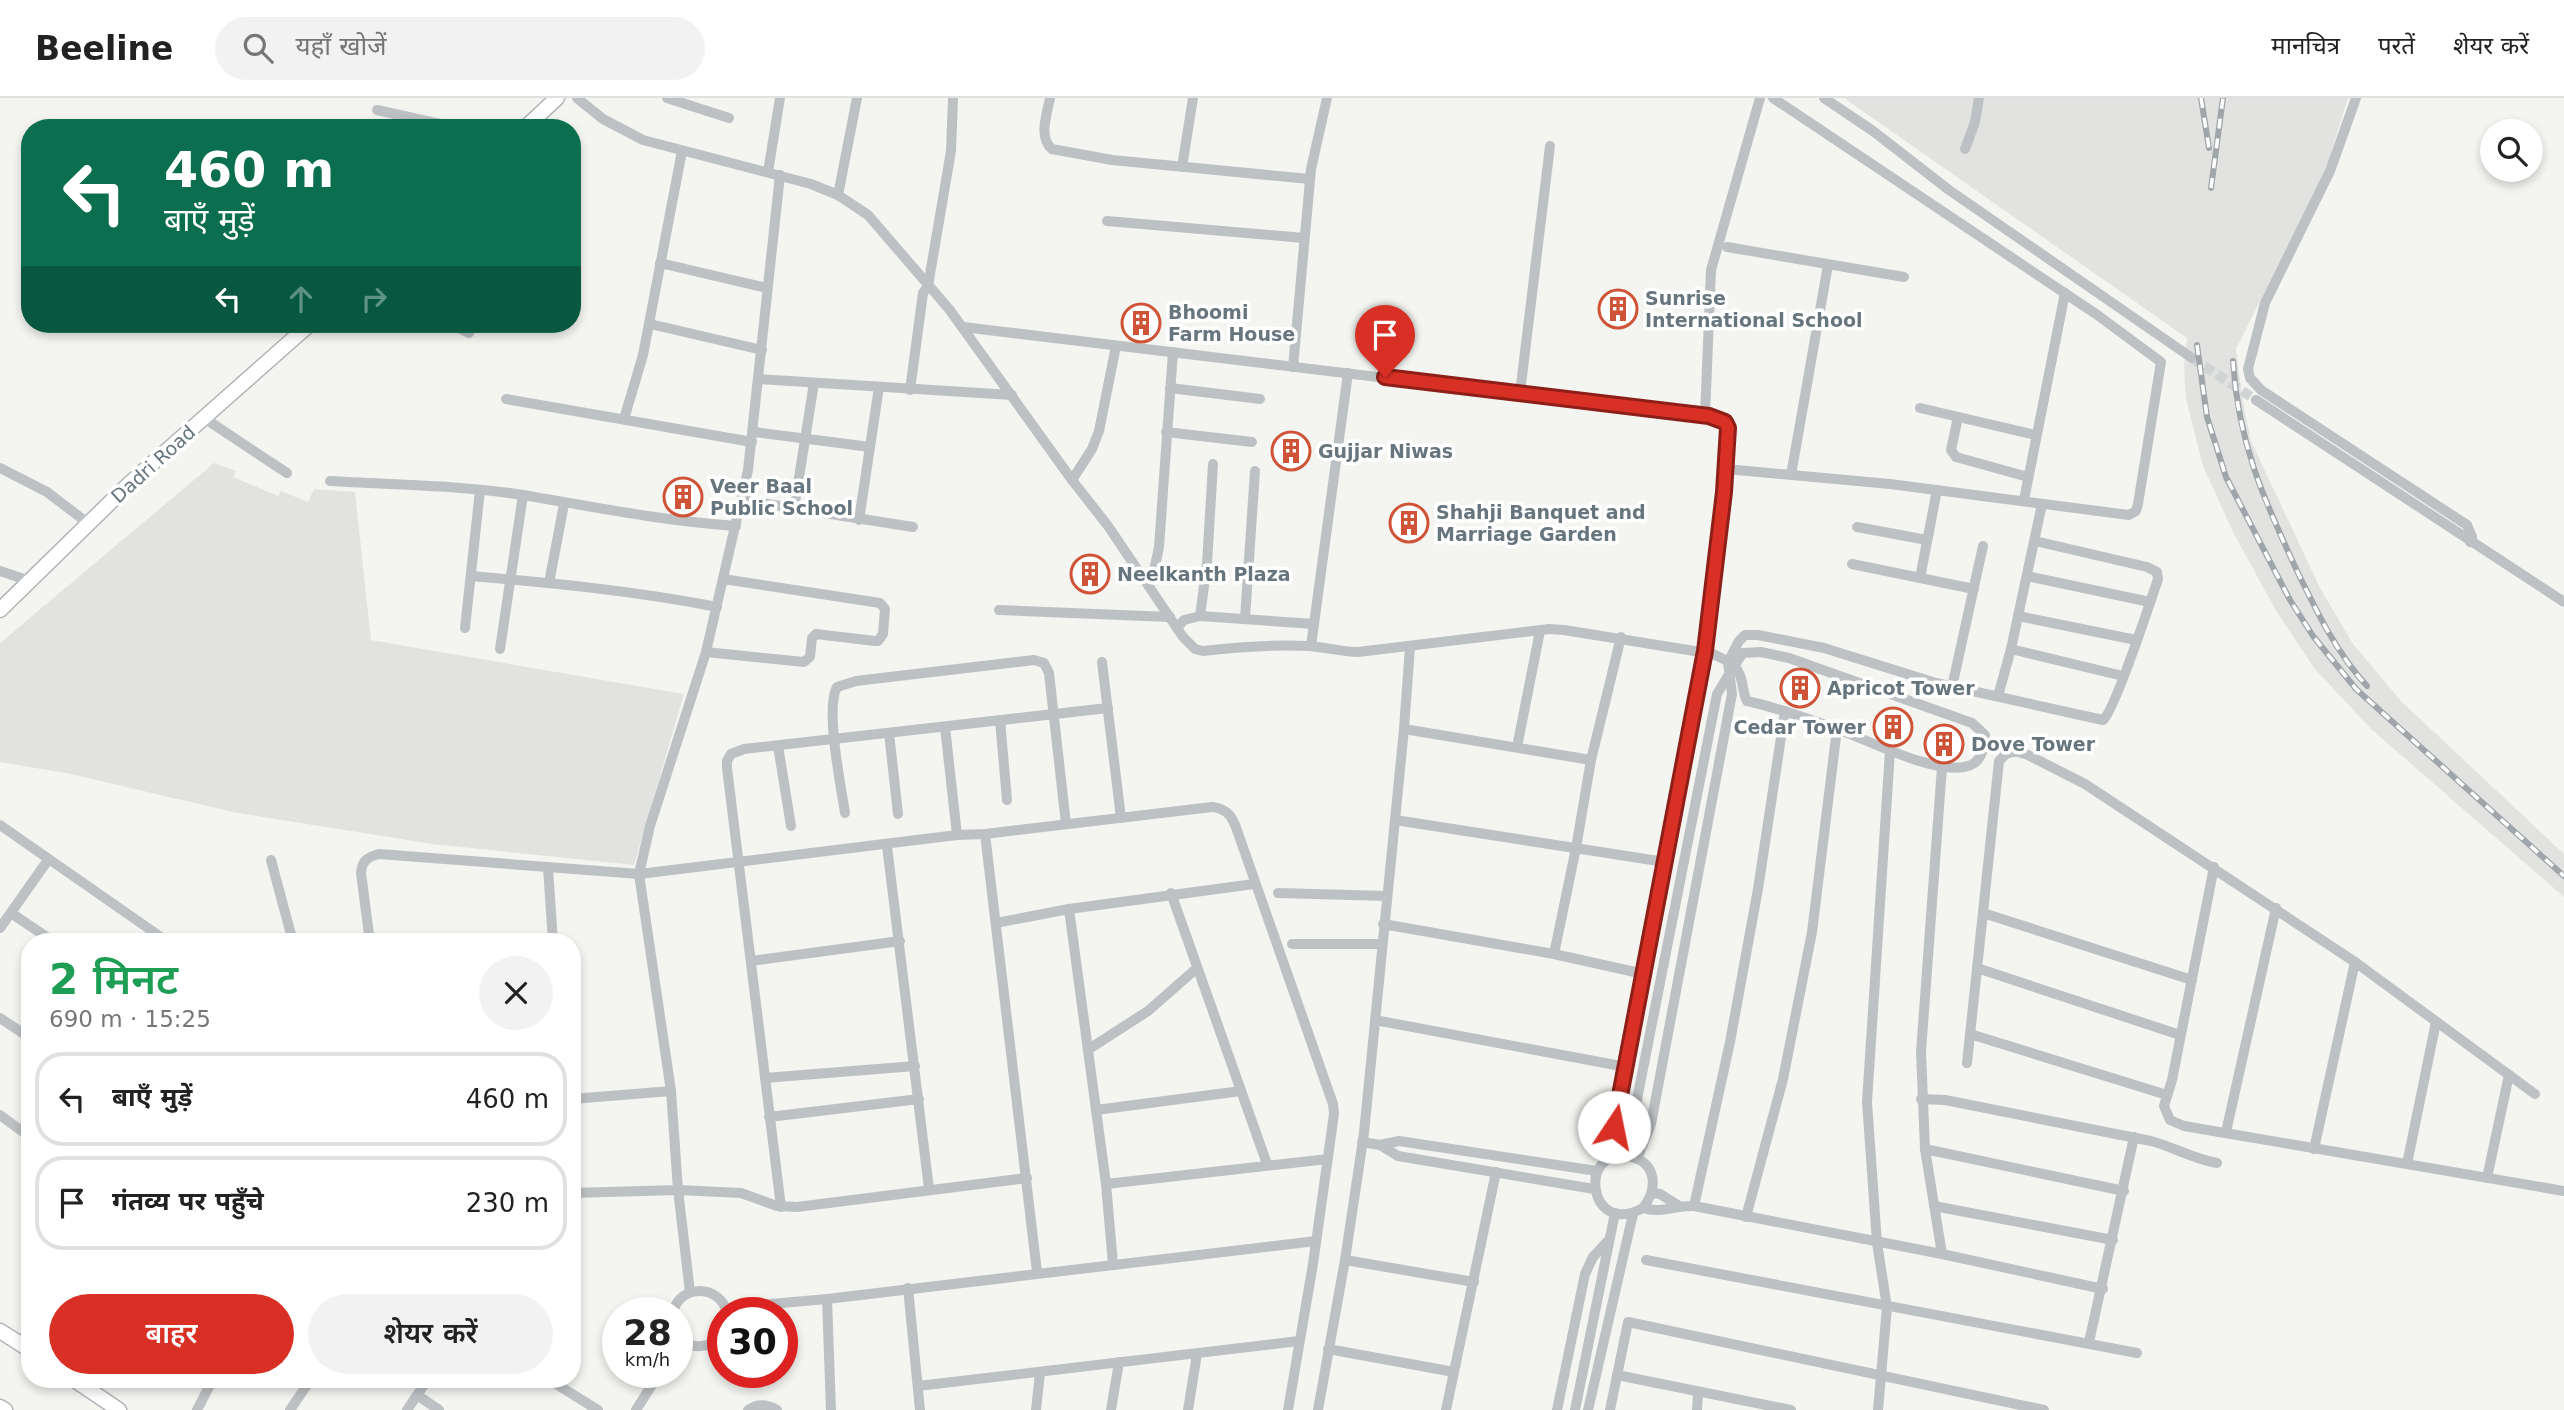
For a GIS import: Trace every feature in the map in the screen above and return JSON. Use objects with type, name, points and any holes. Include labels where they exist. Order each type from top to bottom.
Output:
[{"type":"main road","points":[[535,119],[557,98]]},
{"type":"main road","name":"Dadri Road","points":[[0,610],[129,484],[300,333]]},
{"type":"main road","points":[[0,1331],[21,1344]]},
{"type":"main road","points":[[86,1388],[119,1410]]},
{"type":"main road","points":[[0,1406],[5,1410]]},
{"type":"street","points":[[577,98],[624,132],[643,140],[780,175],[838,195],[868,215],[963,327],[1072,481],[1108,526],[1177,628],[1190,645],[1203,651],[1269,645],[1311,646],[1342,652],[1564,630],[1705,651],[1730,668],[1741,678],[1747,701],[1785,711],[1942,768],[1966,767],[1974,764],[1980,757],[1984,735],[1972,723],[1789,658],[1751,651],[1743,653],[1730,668],[1732,694],[1651,1124],[1630,1154],[1616,1156],[1604,1162],[1597,1171],[1594,1189],[1601,1204],[1615,1213],[1657,1212],[1679,1206],[1694,1206],[1942,1254],[2103,1289]]},
{"type":"street","points":[[667,98],[729,118]]},
{"type":"street","points":[[768,172],[780,98]]},
{"type":"street","points":[[838,195],[857,98]]},
{"type":"street","points":[[910,390],[923,293],[928,286],[951,151],[953,98]]},
{"type":"street","points":[[1050,98],[1044,136],[1045,143],[1052,149],[1112,160],[1310,179]]},
{"type":"street","points":[[1182,167],[1193,98]]},
{"type":"street","points":[[1293,367],[1310,179],[1327,98]]},
{"type":"street","points":[[1705,416],[1710,270],[1760,98]]},
{"type":"street","points":[[1726,469],[1937,490],[2129,515],[2136,511],[2161,362],[2065,293],[1773,98]]},
{"type":"street","points":[[1824,98],[1873,131],[1949,190],[2192,358]]},
{"type":"street","points":[[1965,149],[1975,122],[1979,98]]},
{"type":"street","points":[[2356,98],[2330,171],[2265,303],[2251,354],[2248,369],[2250,378],[2261,390],[2467,525],[2472,537],[2470,542]]},
{"type":"street","points":[[377,110],[418,119]]},
{"type":"street","points":[[1520,393],[1550,146]]},
{"type":"street","points":[[624,419],[637,380],[650,324],[682,151]]},
{"type":"street","points":[[690,1292],[678,1190],[671,1091],[639,874],[650,826],[706,652],[742,500],[753,437],[780,175]]},
{"type":"street","points":[[1938,208],[1949,190]]},
{"type":"street","points":[[1107,221],[1304,238]]},
{"type":"street","points":[[1727,247],[1904,277]]},
{"type":"street","points":[[660,263],[767,288]]},
{"type":"street","points":[[1791,475],[1828,265]]},
{"type":"street","points":[[2024,500],[2065,293]]},
{"type":"street","points":[[650,324],[762,350]]},
{"type":"street","points":[[963,327],[1705,416],[1725,422],[1728,428],[1726,469],[1705,651],[1614,1127],[1618,1141],[1630,1154],[1647,1165],[1654,1183],[1653,1192],[1638,1211],[1588,1410]]},
{"type":"street","points":[[1072,481],[1092,449],[1099,431],[1116,346]]},
{"type":"street","points":[[1147,583],[1155,566],[1159,547],[1173,352]]},
{"type":"street","points":[[1311,646],[1348,373]]},
{"type":"street","points":[[759,379],[1012,395]]},
{"type":"street","points":[[794,509],[814,383]]},
{"type":"street","points":[[859,520],[879,387]]},
{"type":"street","points":[[1170,388],[1260,399]]},
{"type":"street","points":[[506,399],[753,437],[805,438],[870,447]]},
{"type":"street","points":[[2256,400],[2564,602]]},
{"type":"street","points":[[1920,408],[2036,435]]},
{"type":"street","points":[[1958,416],[1951,450],[1956,457],[2028,477]]},
{"type":"street","points":[[204,418],[288,472]]},
{"type":"street","points":[[1166,432],[1252,442]]},
{"type":"street","points":[[1200,616],[1207,564],[1213,464]]},
{"type":"street","points":[[0,468],[47,492],[89,524]]},
{"type":"street","points":[[1245,618],[1255,471]]},
{"type":"street","points":[[330,481],[448,486],[736,526]]},
{"type":"street","points":[[466,628],[480,490]]},
{"type":"street","points":[[1920,578],[1937,490]]},
{"type":"street","points":[[500,649],[523,495]]},
{"type":"street","points":[[742,500],[913,527]]},
{"type":"street","points":[[1998,696],[2011,649],[2042,503]]},
{"type":"street","points":[[549,583],[564,504]]},
{"type":"street","points":[[1857,527],[1927,540]]},
{"type":"street","points":[[1630,1154],[1717,694],[1730,668],[1739,640],[1745,635],[1758,635],[1824,648],[1952,687],[2103,720],[2109,713],[2123,676],[2158,574],[2153,569],[2035,541]]},
{"type":"street","points":[[1952,687],[1983,546]]},
{"type":"street","points":[[1852,564],[1974,589]]},
{"type":"street","points":[[0,571],[30,581]]},
{"type":"street","points":[[471,576],[549,583],[717,607]]},
{"type":"street","points":[[2027,576],[2150,603]]},
{"type":"street","points":[[706,652],[804,662],[810,657],[812,638],[816,634],[878,641],[883,634],[886,609],[876,601],[723,579]]},
{"type":"street","points":[[999,610],[1170,617]]},
{"type":"street","points":[[1177,628],[1184,620],[1200,616],[1314,624]]},
{"type":"street","points":[[2018,616],[2136,640]]},
{"type":"street","points":[[1517,747],[1540,631]]},
{"type":"street","points":[[1554,954],[1591,760],[1621,637]]},
{"type":"street","points":[[1318,1410],[1345,1260],[1362,1142],[1410,647]]},
{"type":"street","points":[[2011,649],[2123,676]]},
{"type":"street","points":[[845,813],[835,740],[834,693],[837,687],[856,681],[1040,661],[1049,673],[1066,824]]},
{"type":"street","points":[[1102,662],[1121,818]]},
{"type":"street","points":[[780,1206],[727,761],[731,754],[737,751],[1108,708]]},
{"type":"street","points":[[1694,1206],[1730,1042],[1756,902],[1785,711]]},
{"type":"street","points":[[1000,720],[1007,800]]},
{"type":"street","points":[[945,727],[957,835]]},
{"type":"street","points":[[1404,729],[1591,760]]},
{"type":"street","points":[[1746,1217],[1783,1079],[1812,932],[1837,729]]},
{"type":"street","points":[[889,733],[898,814]]},
{"type":"street","points":[[778,746],[791,827]]},
{"type":"street","points":[[1878,1410],[1886,1307],[1867,1102],[1890,751]]},
{"type":"street","points":[[1967,1063],[1999,761],[2006,754],[2015,751],[2085,784],[2214,867],[2355,962],[2535,1094]]},
{"type":"street","points":[[1942,768],[1921,1052],[1925,1149],[1942,1254]]},
{"type":"street","points":[[369,933],[361,873],[362,865],[368,857],[393,854],[639,874],[887,846],[957,835],[1212,807],[1223,808],[1234,821],[1333,1104],[1334,1128],[1287,1410]]},
{"type":"street","points":[[1395,820],[1665,862]]},
{"type":"street","points":[[0,825],[155,933]]},
{"type":"street","points":[[985,834],[1037,1272]]},
{"type":"street","points":[[887,846],[929,1189]]},
{"type":"street","points":[[0,928],[48,860]]},
{"type":"street","points":[[271,860],[291,933]]},
{"type":"street","points":[[2214,867],[2164,1106],[2170,1120],[2184,1126],[2564,1191]]},
{"type":"street","points":[[548,868],[553,933]]},
{"type":"street","points":[[996,922],[1171,893],[1254,884]]},
{"type":"street","points":[[1171,893],[1266,1164]]},
{"type":"street","points":[[1278,893],[1387,896]]},
{"type":"street","points":[[2226,1132],[2276,908]]},
{"type":"street","points":[[1069,909],[1106,1184],[1112,1264]]},
{"type":"street","points":[[11,913],[41,933]]},
{"type":"street","points":[[1983,913],[2192,980]]},
{"type":"street","points":[[1383,924],[1554,954],[1644,974]]},
{"type":"street","points":[[751,961],[900,942]]},
{"type":"street","points":[[1292,944],[1381,943]]},
{"type":"street","points":[[2314,1149],[2355,962]]},
{"type":"street","points":[[1089,1049],[1148,1011],[1197,968]]},
{"type":"street","points":[[1977,968],[2180,1035]]},
{"type":"street","points":[[0,1018],[21,1032]]},
{"type":"street","points":[[1375,1020],[1626,1067]]},
{"type":"street","points":[[2407,1164],[2436,1022]]},
{"type":"street","points":[[1970,1034],[2168,1095]]},
{"type":"street","points":[[765,1078],[915,1066]]},
{"type":"street","points":[[2487,1178],[2509,1075]]},
{"type":"street","points":[[581,1098],[671,1091]]},
{"type":"street","points":[[1096,1110],[1241,1091]]},
{"type":"street","points":[[769,1117],[919,1099]]},
{"type":"street","points":[[1921,1099],[1944,1100],[2134,1137],[2171,1146],[2195,1159],[2217,1163]]},
{"type":"street","points":[[0,1115],[21,1130]]},
{"type":"street","points":[[2090,1342],[2134,1137]]},
{"type":"street","points":[[1362,1142],[1380,1145],[1399,1141],[1597,1171]]},
{"type":"street","points":[[1380,1145],[1398,1156],[1594,1189]]},
{"type":"street","points":[[1925,1149],[2124,1191]]},
{"type":"street","points":[[1106,1184],[1328,1159]]},
{"type":"street","points":[[1446,1410],[1496,1172]]},
{"type":"street","points":[[581,1194],[678,1190],[741,1193],[780,1206],[797,1207],[1027,1178]]},
{"type":"street","points":[[1653,1192],[1679,1206]]},
{"type":"street","points":[[1934,1206],[2113,1240]]},
{"type":"street","points":[[1575,1410],[1615,1213]]},
{"type":"street","points":[[798,1302],[908,1287],[1316,1241]]},
{"type":"street","points":[[1557,1410],[1585,1274],[1593,1256],[1608,1241]]},
{"type":"street","points":[[1345,1260],[1474,1282]]},
{"type":"street","points":[[1646,1260],[2137,1353]]},
{"type":"street","points":[[908,1287],[920,1410]]},
{"type":"street","points":[[682,1297],[701,1290],[712,1292],[718,1297]]},
{"type":"street","points":[[827,1299],[831,1410]]},
{"type":"street","points":[[1609,1410],[1628,1322],[2044,1410]]},
{"type":"street","points":[[918,1387],[1299,1341]]},
{"type":"street","points":[[1328,1349],[1454,1373]]},
{"type":"street","points":[[1188,1410],[1197,1354]]},
{"type":"street","points":[[1111,1410],[1119,1362]]},
{"type":"street","points":[[1037,1410],[1041,1373]]},
{"type":"street","points":[[1616,1375],[1791,1410]]},
{"type":"street","points":[[197,1410],[208,1388]]},
{"type":"street","points":[[290,1410],[305,1388]]},
{"type":"street","points":[[407,1410],[422,1388]]},
{"type":"street","points":[[563,1388],[598,1410]]},
{"type":"street","points":[[636,1410],[650,1388]]},
{"type":"street","points":[[1697,1410],[1698,1393]]},
{"type":"street","points":[[417,1395],[439,1410]]},
{"type":"street","points":[[748,1410],[755,1405],[765,1405],[777,1410]]},
{"type":"shaded area","points":[[1844,98],[2348,98],[2326,169],[2236,349],[2251,441],[2320,588],[2353,644],[2401,701],[2564,854],[2564,897],[2371,729],[2314,668],[2275,609],[2233,532],[2203,466],[2186,399],[2184,367],[2187,338]]},
{"type":"shaded area","points":[[214,463],[236,471],[233,477],[278,496],[281,491],[308,502],[314,489],[355,492],[371,640],[684,694],[634,865],[432,844],[233,812],[71,774],[0,762],[0,643]]},
{"type":"tunnel","points":[[2192,358],[2256,400]]},
{"type":"railway","points":[[2201,98],[2209,148]]},
{"type":"railway","points":[[2211,188],[2223,98]]},
{"type":"railway","points":[[2197,345],[2207,417],[2226,477],[2290,600],[2313,636],[2356,689],[2564,876]]},
{"type":"railway","points":[[2233,361],[2240,418],[2274,521],[2320,617],[2346,660],[2367,686]]},
{"type":"place","name":"Sunrise International School","points":[[1618,309]]},
{"type":"place","name":"Bhoomi Farm House","points":[[1141,323]]},
{"type":"place","name":"Gujjar Niwas","points":[[1291,451]]},
{"type":"place","name":"Veer Baal Public School","points":[[683,497]]},
{"type":"place","name":"Shahji Banquet and Marriage Garden","points":[[1409,523]]},
{"type":"place","name":"Neelkanth Plaza","points":[[1090,574]]},
{"type":"place","name":"Apricot Tower","points":[[1800,688]]},
{"type":"place","name":"Cedar Tower","points":[[1893,727]]},
{"type":"place","name":"Dove Tower","points":[[1944,744]]},
{"type":"route","points":[[1385,377],[1709,416],[1725,422],[1728,428],[1724,492],[1705,651],[1614,1127]]}]
